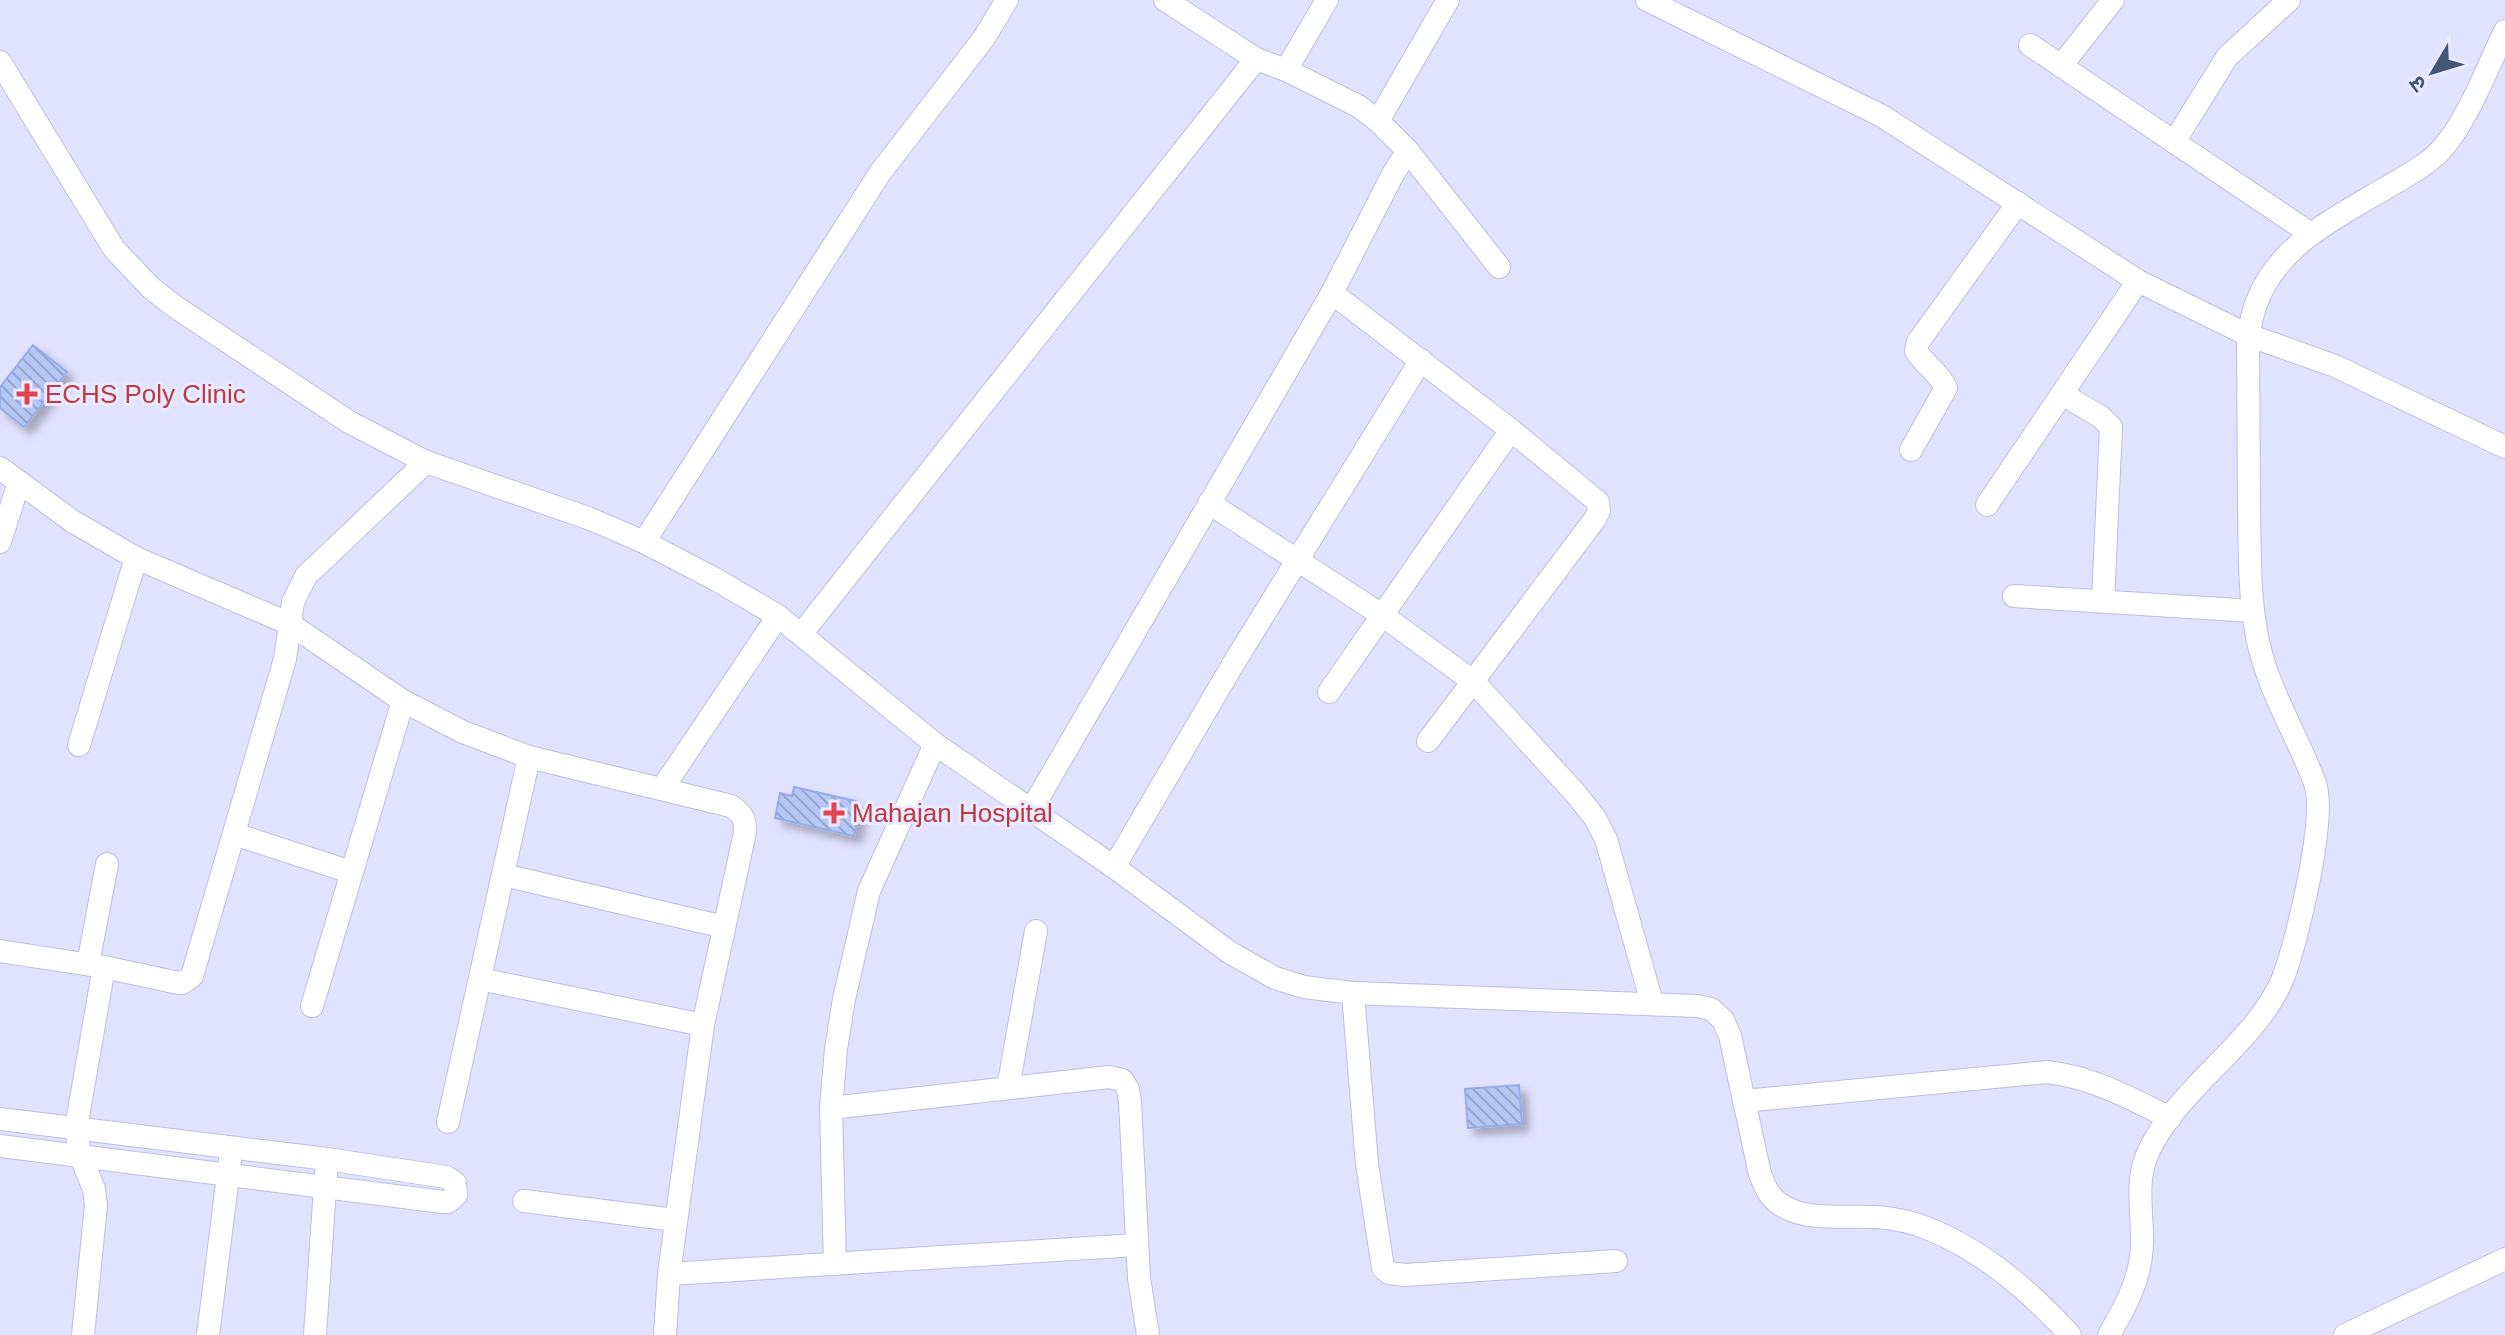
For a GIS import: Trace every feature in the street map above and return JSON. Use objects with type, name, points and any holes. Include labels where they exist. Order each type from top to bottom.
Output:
[{"type":"street","points":[[644,542],[880,173],[984,38],[1007,0]]},
{"type":"street","points":[[1165,0],[1256,59],[1286,70],[1358,106],[1378,121],[1408,151],[1499,267]]},
{"type":"street","points":[[1286,70],[1327,0]]},
{"type":"street","points":[[1378,121],[1448,0]]},
{"type":"street","points":[[1647,0],[1882,116],[2138,281],[2248,335],[2335,366],[2505,447]]},
{"type":"street","points":[[2061,66],[2113,0]]},
{"type":"street","points":[[2174,142],[2227,57],[2289,0]]},
{"type":"street","points":[[2109,1335],[2129,1299],[2140,1268],[2141,1180],[2145,1158],[2157,1134],[2262,1012],[2282,982],[2290,959],[2318,832],[2320,808],[2316,786],[2263,665],[2250,588],[2248,335],[2258,300],[2270,276],[2288,252],[2311,234],[2422,166],[2440,151],[2454,133],[2505,31]]},
{"type":"street","points":[[2030,45],[2311,234]]},
{"type":"street","points":[[802,633],[1256,59]]},
{"type":"street","points":[[0,62],[114,249],[151,288],[349,422],[426,462],[588,518],[644,542],[778,616],[935,744],[1114,867],[1229,952],[1275,978],[1304,987],[1353,993],[1652,1003],[1711,1009],[1723,1020],[1730,1036],[1760,1174],[1770,1195],[1784,1207],[1812,1215],[1904,1220],[1929,1228],[1990,1263],[2020,1286],[2070,1335]]},
{"type":"street","points":[[1030,812],[1332,293],[1408,151]]},
{"type":"street","points":[[1911,450],[1946,388],[1941,377],[1916,351],[1918,342],[2018,203]]},
{"type":"street","points":[[1987,505],[2138,281]]},
{"type":"street","points":[[1332,293],[1511,430],[1598,502],[1599,511],[1428,741]]},
{"type":"street","points":[[1114,867],[1297,559],[1421,360]]},
{"type":"street","points":[[2062,394],[2101,417],[2111,427],[2103,601]]},
{"type":"street","points":[[1329,692],[1511,430]]},
{"type":"street","points":[[0,951],[96,965],[174,982],[182,983],[192,976],[285,659],[293,602],[306,576],[426,462]]},
{"type":"street","points":[[0,468],[72,521],[136,558],[290,624],[403,701],[463,732],[529,757],[731,806],[745,820],[744,837],[703,1025],[675,1220],[665,1335]]},
{"type":"street","points":[[0,542],[19,482]]},
{"type":"street","points":[[1209,503],[1382,615],[1474,682],[1595,818],[1613,861],[1652,1003]]},
{"type":"street","points":[[79,745],[136,558]]},
{"type":"street","points":[[2014,596],[2253,611]]},
{"type":"street","points":[[662,789],[778,616]]},
{"type":"street","points":[[312,1006],[403,701]]},
{"type":"street","points":[[835,1264],[831,1108],[844,999],[869,891],[935,744]]},
{"type":"street","points":[[448,1122],[529,757]]},
{"type":"street","points":[[234,834],[351,872]]},
{"type":"street","points":[[83,1335],[96,1205],[94,1189],[80,1155],[76,1128],[107,864]]},
{"type":"street","points":[[504,875],[724,927]]},
{"type":"street","points":[[1008,1088],[1036,931]]},
{"type":"street","points":[[480,979],[703,1025]]},
{"type":"street","points":[[1353,993],[1367,1164],[1383,1268],[1389,1273],[1405,1275],[1616,1261]]},
{"type":"street","points":[[1744,1101],[2047,1072],[2096,1083],[2170,1118]]},
{"type":"street","points":[[831,1108],[1109,1077],[1122,1080],[1128,1089],[1130,1102],[1137,1245],[1148,1335]]},
{"type":"street","points":[[0,1119],[327,1159],[446,1177],[456,1187],[456,1195],[448,1202],[0,1146]]},
{"type":"street","points":[[208,1335],[231,1147]]},
{"type":"street","points":[[315,1335],[327,1159]]},
{"type":"street","points":[[524,1201],[675,1220]]},
{"type":"street","points":[[669,1274],[1137,1245]]},
{"type":"street","points":[[2345,1335],[2505,1259]]},
{"type":"building","points":[[33,345],[67,372],[24,427],[0,408],[0,387]]},
{"type":"building","points":[[794,787],[856,801],[853,814],[859,815],[854,836],[775,818],[780,793],[792,796]]},
{"type":"building","points":[[1519,1085],[1522,1124],[1468,1128],[1465,1089]]},
{"type":"place","name":"ECHS Poly Clinic","points":[[27,394]]},
{"type":"place","name":"Mahajan Hospital","points":[[834,813]]}]
